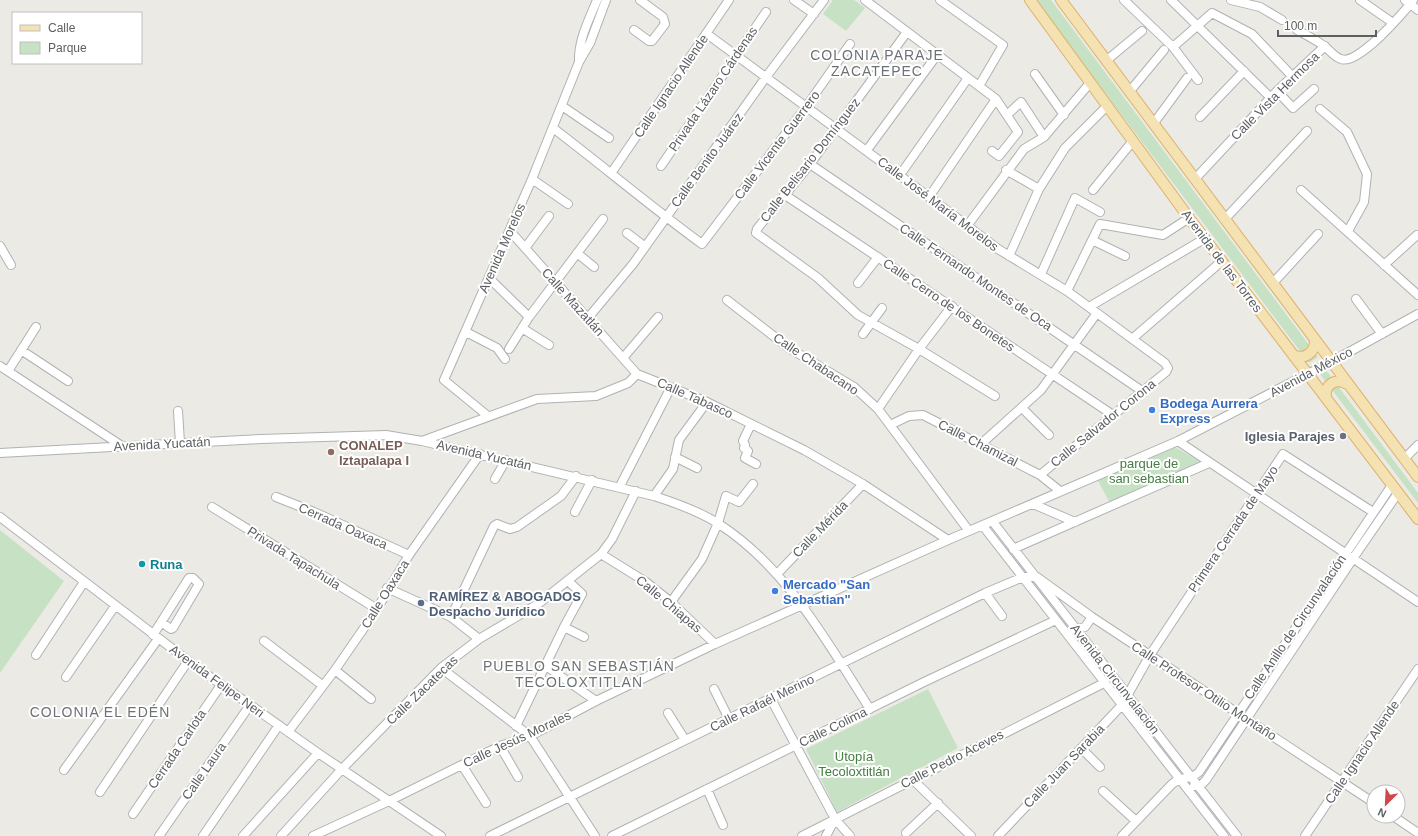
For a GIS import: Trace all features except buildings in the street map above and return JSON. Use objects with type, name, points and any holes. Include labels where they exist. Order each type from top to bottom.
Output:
[{"type":"main road","name":"Avenida de las Torres","points":[[1030,0],[1204,239],[1309,374],[1418,519]]},
{"type":"main road","name":"Avenida de las Torres","points":[[1061,0],[1418,478]]},
{"type":"main road","points":[[1293,354],[1302,357],[1308,355],[1314,347],[1315,340]]},
{"type":"main road","points":[[1326,397],[1326,391],[1332,383],[1338,381],[1347,384]]},
{"type":"street","name":"Avenida Morelos","points":[[580,62],[579,51],[597,0]]},
{"type":"street","name":"Avenida Morelos","points":[[488,416],[444,380],[554,128],[580,62],[586,53],[606,0]]},
{"type":"street","points":[[634,30],[649,42],[652,41],[665,24],[663,17],[640,0]]},
{"type":"street","name":"Calle Ignacio Allende","points":[[612,172],[729,0]]},
{"type":"street","points":[[794,0],[814,14]]},
{"type":"street","name":"Calle Benito Juárez","points":[[588,318],[632,264],[766,77],[824,0]]},
{"type":"street","points":[[865,0],[996,99],[1008,114],[1018,132],[999,156],[992,151]]},
{"type":"street","points":[[940,0],[1003,45],[979,86]]},
{"type":"street","points":[[1124,0],[1173,47],[1198,80]]},
{"type":"street","points":[[1171,0],[1271,98]]},
{"type":"street","points":[[1231,0],[1260,7],[1282,20]]},
{"type":"street","points":[[1360,0],[1393,23]]},
{"type":"street","points":[[1410,1],[1418,10]]},
{"type":"street","name":"Calle Vista Hermosa","points":[[1195,178],[1277,91],[1325,46],[1334,55],[1342,60],[1348,60],[1356,57],[1383,34],[1410,1]]},
{"type":"street","name":"Privada Lázaro Cárdenas","points":[[661,166],[735,55],[766,12]]},
{"type":"street","points":[[1173,47],[1199,26],[1212,13],[1252,34],[1292,76]]},
{"type":"street","points":[[588,23],[597,26]]},
{"type":"street","points":[[1298,30],[1325,46]]},
{"type":"street","points":[[1107,60],[1142,31]]},
{"type":"street","name":"Calle Belisario Domínguez","points":[[871,323],[858,315],[818,278],[758,236],[756,229],[810,164],[907,32]]},
{"type":"street","name":"Calle José María Morelos","points":[[707,34],[900,175],[967,226],[1009,256],[1067,291],[1165,363],[1168,368],[1166,372]]},
{"type":"street","name":"Calle Vicente Guerrero","points":[[666,218],[702,244],[806,107],[850,44]]},
{"type":"street","points":[[1130,91],[1164,50]]},
{"type":"street","points":[[866,150],[937,55]]},
{"type":"street","points":[[1200,117],[1244,71]]},
{"type":"street","points":[[1035,74],[1064,115]]},
{"type":"street","points":[[900,175],[968,78]]},
{"type":"street","points":[[1154,123],[1187,78]]},
{"type":"street","points":[[967,226],[1006,170],[1024,149],[1044,137],[1064,115],[1090,82]]},
{"type":"street","points":[[1277,91],[1294,108],[1314,89]]},
{"type":"street","points":[[929,197],[996,99]]},
{"type":"street","points":[[1008,114],[1021,102],[1044,137]]},
{"type":"street","points":[[562,106],[609,138]]},
{"type":"street","points":[[1009,256],[1039,189],[1065,148],[1107,106]]},
{"type":"street","points":[[1320,109],[1347,132],[1367,174],[1364,202],[1348,231]]},
{"type":"street","points":[[554,128],[612,172],[666,218]]},
{"type":"street","points":[[1225,219],[1307,131]]},
{"type":"street","points":[[1093,190],[1132,142]]},
{"type":"street","name":"Calle Fernando Montes de Oca","points":[[810,164],[1142,391]]},
{"type":"street","points":[[1006,170],[1039,189]]},
{"type":"street","points":[[532,179],[568,204]]},
{"type":"street","points":[[1302,190],[1418,296]]},
{"type":"street","name":"Calle Cerro de los Bonetes","points":[[785,195],[1113,415]]},
{"type":"street","points":[[1041,274],[1075,198],[1100,212]]},
{"type":"street","points":[[525,248],[549,216]]},
{"type":"street","points":[[1067,291],[1100,224],[1163,235],[1189,218]]},
{"type":"street","points":[[510,349],[530,316],[603,219]]},
{"type":"street","name":"Calle Mazatlán","points":[[510,230],[637,374]]},
{"type":"street","points":[[627,233],[644,246]]},
{"type":"street","points":[[1273,283],[1318,234]]},
{"type":"street","points":[[1384,265],[1417,236]]},
{"type":"street","points":[[1089,308],[1204,239]]},
{"type":"street","points":[[1092,240],[1125,256]]},
{"type":"street","points":[[0,246],[11,265]]},
{"type":"street","points":[[577,253],[594,267]]},
{"type":"street","points":[[858,283],[878,257]]},
{"type":"street","points":[[1132,339],[1222,261]]},
{"type":"street","points":[[489,278],[530,316]]},
{"type":"street","name":"Calle Chabacano","points":[[728,300],[789,348],[854,387],[878,409],[969,531]]},
{"type":"street","points":[[1356,300],[1382,334]]},
{"type":"street","points":[[878,409],[919,349],[952,306]]},
{"type":"street","points":[[863,334],[882,308]]},
{"type":"street","points":[[981,444],[1041,390],[1097,313]]},
{"type":"street","name":"Avenida México","points":[[983,526],[1178,441],[1332,362],[1418,314]]},
{"type":"street","points":[[623,358],[658,316]]},
{"type":"street","points":[[871,323],[919,349],[995,396]]},
{"type":"street","points":[[8,371],[36,327]]},
{"type":"street","points":[[522,328],[549,344]]},
{"type":"street","points":[[466,332],[497,348],[505,359]]},
{"type":"street","points":[[21,350],[68,381]]},
{"type":"street","points":[[0,366],[122,446]]},
{"type":"street","name":"Calle Salvador Corona","points":[[1040,475],[1166,372]]},
{"type":"street","points":[[422,441],[537,399],[596,396],[628,383],[637,374]]},
{"type":"street","name":"Calle Tabasco","points":[[637,374],[707,402],[804,450],[863,484],[948,540]]},
{"type":"street","points":[[620,486],[672,387]]},
{"type":"street","points":[[654,496],[673,469],[679,440],[707,402]]},
{"type":"street","points":[[1022,408],[1049,435]]},
{"type":"street","points":[[178,411],[180,443]]},
{"type":"street","name":"Calle Chamizal","points":[[890,425],[908,416],[923,415],[1040,475],[1060,492]]},
{"type":"street","points":[[751,424],[743,441],[745,445],[744,448],[748,451],[745,458],[756,464]]},
{"type":"street","name":"Avenida Yucatán","points":[[0,453],[180,443],[386,435],[422,441],[480,454],[620,486],[654,496],[682,505],[718,524],[760,558],[777,574],[803,605],[870,709]]},
{"type":"street","points":[[1178,441],[1257,495],[1354,557],[1418,602]]},
{"type":"street","points":[[1404,459],[1418,445]]},
{"type":"street","name":"Calle Oaxaca","points":[[288,732],[335,670],[376,609],[387,588],[409,555],[480,454]]},
{"type":"street","name":"Primera Cerrada de Mayo","points":[[1127,694],[1150,655],[1257,495],[1282,454],[1373,512]]},
{"type":"street","points":[[675,457],[697,468]]},
{"type":"street","points":[[495,479],[506,460]]},
{"type":"street","points":[[1013,549],[1209,463]]},
{"type":"street","points":[[451,617],[494,526],[497,524],[510,529],[517,528],[561,496],[576,476]]},
{"type":"street","points":[[575,512],[592,480]]},
{"type":"street","points":[[671,602],[702,559],[718,524],[726,496],[739,502],[753,484]]},
{"type":"street","name":"Calle Mérida","points":[[777,574],[863,484]]},
{"type":"street","name":"Calle Anillo de Circunvalación","points":[[1191,777],[1199,772],[1345,552],[1392,485]]},
{"type":"street","name":"Calle Zacatecas","points":[[282,836],[342,770],[441,668],[479,639],[538,604],[601,554],[612,539],[636,491]]},
{"type":"street","name":"Calle Anillo de Circunvalación","points":[[1198,786],[1206,780],[1398,493]]},
{"type":"street","name":"Cerrada Oaxaca","points":[[276,497],[314,512],[409,555]]},
{"type":"street","points":[[1033,504],[1075,522]]},
{"type":"street","name":"Privada Tapachula","points":[[212,507],[376,609]]},
{"type":"street","name":"Avenida Felipe Neri","points":[[0,517],[188,661],[318,754],[441,836]]},
{"type":"street","name":"Avenida Circunvalación","points":[[993,522],[1077,628],[1236,836]]},
{"type":"street","name":"Calle Jesús Morales","points":[[313,836],[389,801],[500,746],[530,736],[596,701],[715,644],[948,540],[983,526]]},
{"type":"street","name":"Avenida Circunvalación","points":[[983,526],[1224,836]]},
{"type":"street","name":"Calle Chiapas","points":[[601,554],[646,582],[671,602],[715,644]]},
{"type":"street","name":"Calle Rafaél Merino","points":[[490,836],[985,593],[1023,577],[1036,577]]},
{"type":"street","name":"Calle Profesor Otilio Montaño","points":[[1036,577],[1092,617],[1366,798]]},
{"type":"street","points":[[64,770],[155,637],[161,622],[189,578],[193,578],[199,584],[196,592],[173,628],[171,629],[161,622]]},
{"type":"street","points":[[516,726],[564,627],[582,594],[568,581]]},
{"type":"street","points":[[36,655],[84,582]]},
{"type":"street","points":[[387,588],[451,617],[479,639]]},
{"type":"street","points":[[985,593],[1002,616]]},
{"type":"street","points":[[66,677],[115,606]]},
{"type":"street","points":[[1066,632],[1085,627],[1092,617]]},
{"type":"street","name":"Calle Colima","points":[[612,836],[870,709],[1056,620]]},
{"type":"street","points":[[564,627],[584,637]]},
{"type":"street","points":[[264,641],[322,686]]},
{"type":"street","points":[[100,792],[188,661]]},
{"type":"street","points":[[546,666],[596,701]]},
{"type":"street","points":[[441,668],[530,736],[595,836]]},
{"type":"street","name":"Calle Ignacio Allende","points":[[1305,836],[1418,669]]},
{"type":"street","points":[[335,670],[371,699]]},
{"type":"street","name":"Calle Pedro Aceves","points":[[802,836],[1104,683]]},
{"type":"street","name":"Cerrada Carlota","points":[[133,814],[221,684]]},
{"type":"street","points":[[714,689],[729,720]]},
{"type":"street","name":"Calle Juan Sarabia","points":[[998,836],[1122,705],[1127,694]]},
{"type":"street","points":[[771,699],[797,745],[835,819],[850,836]]},
{"type":"street","name":"Calle Laura","points":[[159,836],[250,705]]},
{"type":"street","points":[[668,713],[685,740]]},
{"type":"street","points":[[203,836],[279,725]]},
{"type":"street","points":[[500,746],[518,777]]},
{"type":"street","points":[[1081,748],[1100,766]]},
{"type":"street","points":[[243,836],[318,754]]},
{"type":"street","points":[[462,765],[486,803]]},
{"type":"street","points":[[1122,836],[1180,778],[1191,777]]},
{"type":"street","points":[[912,779],[971,836]]},
{"type":"street","points":[[1187,787],[1198,786]]},
{"type":"street","points":[[707,789],[723,825]]},
{"type":"street","points":[[1104,792],[1136,821]]},
{"type":"street","points":[[906,833],[938,803]]},
{"type":"street","points":[[826,836],[835,819]]},
{"type":"street","points":[[1405,824],[1418,833]]},
{"type":"green space","points":[[833,0],[854,0],[865,8],[846,31],[823,14]]},
{"type":"green space","points":[[1035,0],[1051,0],[1318,357],[1309,363]]},
{"type":"green space","points":[[1326,370],[1418,493],[1418,503],[1320,374]]},
{"type":"green space","name":"parque de san sebastian","points":[[1170,444],[1202,463],[1111,505],[1096,477]]},
{"type":"green space","points":[[0,530],[64,581],[0,673]]},
{"type":"green space","name":"Utopía Tecoloxtitlán","points":[[928,689],[958,748],[837,812],[806,749]]},
{"type":"place","name":"Bodega Aurrera Express","points":[[1152,410]]},
{"type":"place","name":"Iglesia Parajes","points":[[1343,436]]},
{"type":"place","name":"CONALEP Iztapalapa I","points":[[331,452]]},
{"type":"place","name":"Runa","points":[[142,564]]},
{"type":"place","name":"Mercado \"San Sebastian\"","points":[[775,591]]},
{"type":"place","name":"RAMÍREZ & ABOGADOS Despacho Jurídico","points":[[421,603]]},
{"type":"district","name":"COLONIA PARAJE ZACATEPEC","points":[[877,64]]},
{"type":"district","name":"PUEBLO SAN SEBASTIÁN TECOLOXTITLAN","points":[[579,674]]},
{"type":"district","name":"COLONIA EL EDÉN","points":[[100,712]]}]
